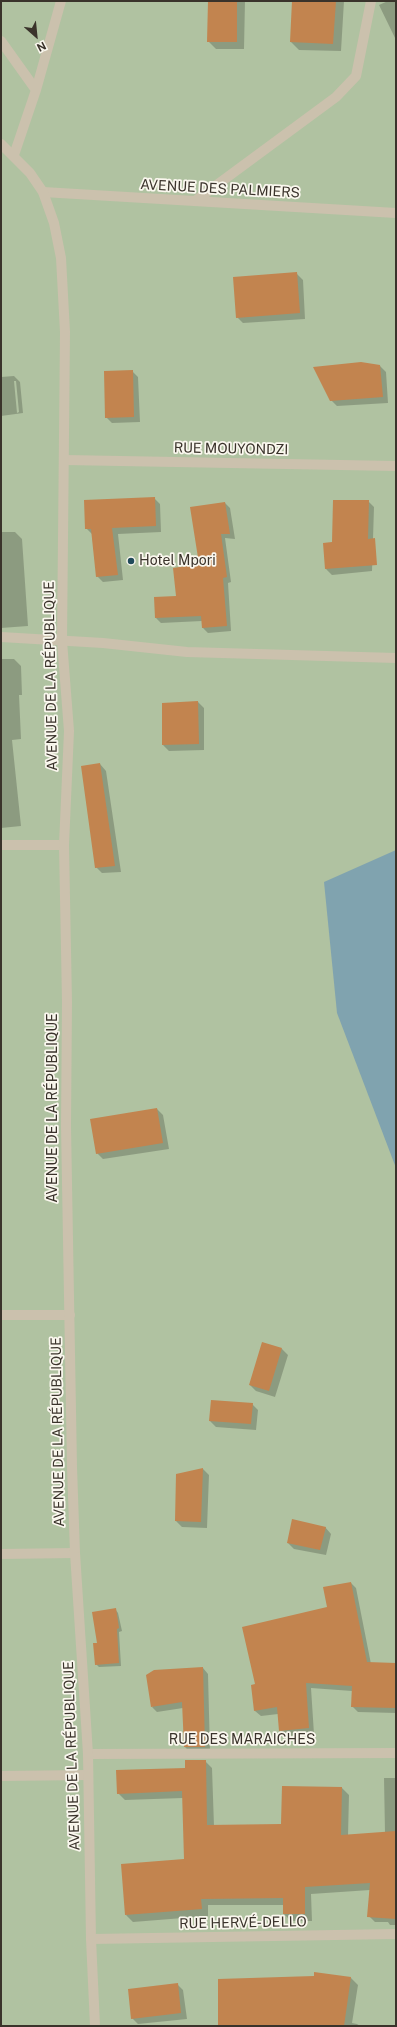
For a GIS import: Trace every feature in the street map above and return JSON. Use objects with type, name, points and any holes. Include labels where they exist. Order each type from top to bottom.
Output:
[{"type":"street","points":[[14,155],[36,90],[61,1]]},
{"type":"street","points":[[195,201],[336,97],[356,76],[371,1]]},
{"type":"street","points":[[1,41],[36,90]]},
{"type":"street","name":"AVENUE DE LA RÉPUBLIQUE","points":[[1,144],[14,155],[30,173],[43,192],[54,223],[61,258],[65,332],[65,460],[62,641],[68,731],[64,845],[67,1002],[66,1126],[75,1554],[88,1754],[91,1939],[95,2026]]},
{"type":"street","name":"AVENUE DES PALMIERS","points":[[43,192],[396,213]]},
{"type":"street","name":"RUE MOUYONDZI","points":[[65,460],[396,466]]},
{"type":"street","points":[[1,637],[103,643],[188,652],[396,658]]},
{"type":"street","points":[[1,845],[64,845]]},
{"type":"street","points":[[1,1315],[70,1315]]},
{"type":"street","points":[[1,1554],[75,1554]]},
{"type":"street","name":"RUE DES MARAICHES","points":[[88,1754],[396,1753]]},
{"type":"street","points":[[1,1776],[88,1775]]},
{"type":"street","name":"RUE HERVÉ-DELLO","points":[[91,1939],[396,1934]]},
{"type":"green space","points":[[1,1],[396,1],[396,2026],[1,2026]]},
{"type":"water","points":[[396,850],[396,1168],[337,1013],[324,882]]},
{"type":"building","points":[[208,1],[237,1],[237,42],[207,42]]},
{"type":"building","points":[[292,1],[336,1],[333,44],[290,42]]},
{"type":"building","points":[[297,272],[300,313],[236,318],[233,277]]},
{"type":"building","points":[[361,362],[380,365],[383,397],[330,401],[313,367]]},
{"type":"building","points":[[133,370],[134,417],[105,418],[104,371]]},
{"type":"building","points":[[155,497],[156,526],[112,528],[118,575],[96,577],[91,529],[85,529],[84,500]]},
{"type":"building","points":[[333,500],[369,500],[368,539],[375,538],[377,565],[325,569],[323,543],[332,542]]},
{"type":"building","points":[[225,502],[230,534],[221,534],[227,577],[223,578],[227,626],[202,628],[201,616],[155,618],[154,597],[176,596],[173,568],[199,564],[190,507]]},
{"type":"building","points":[[198,701],[199,744],[162,745],[162,703]]},
{"type":"building","points":[[100,763],[115,866],[95,868],[81,766]]},
{"type":"building","points":[[157,1108],[163,1143],[96,1154],[90,1119]]},
{"type":"building","points":[[262,1342],[282,1348],[269,1391],[249,1385]]},
{"type":"building","points":[[211,1400],[253,1403],[251,1424],[209,1421]]},
{"type":"building","points":[[203,1468],[201,1522],[175,1521],[176,1474]]},
{"type":"building","points":[[292,1519],[326,1527],[320,1550],[287,1543]]},
{"type":"building","points":[[351,1582],[367,1662],[396,1663],[396,1708],[351,1707],[352,1686],[306,1683],[309,1728],[279,1731],[277,1707],[254,1711],[251,1685],[255,1684],[242,1627],[327,1607],[323,1587]]},
{"type":"building","points":[[116,1608],[119,1628],[117,1629],[119,1663],[95,1665],[93,1643],[97,1643],[92,1612]]},
{"type":"building","points":[[203,1667],[205,1747],[184,1747],[182,1702],[151,1707],[146,1675],[154,1670]]},
{"type":"building","points":[[185,1760],[206,1760],[207,1825],[281,1824],[282,1786],[342,1787],[341,1835],[396,1831],[396,1919],[367,1917],[370,1883],[305,1887],[305,1914],[283,1914],[283,1898],[201,1899],[202,1909],[125,1915],[121,1864],[184,1859],[182,1791],[117,1794],[116,1770],[185,1768]]},
{"type":"building","points":[[314,1972],[351,1977],[344,2026],[218,2026],[218,1979],[314,1976]]},
{"type":"building","points":[[178,1983],[181,2013],[131,2019],[128,1989]]},
{"type":"place","name":"Hotel Mpori","points":[[131,561]]}]
